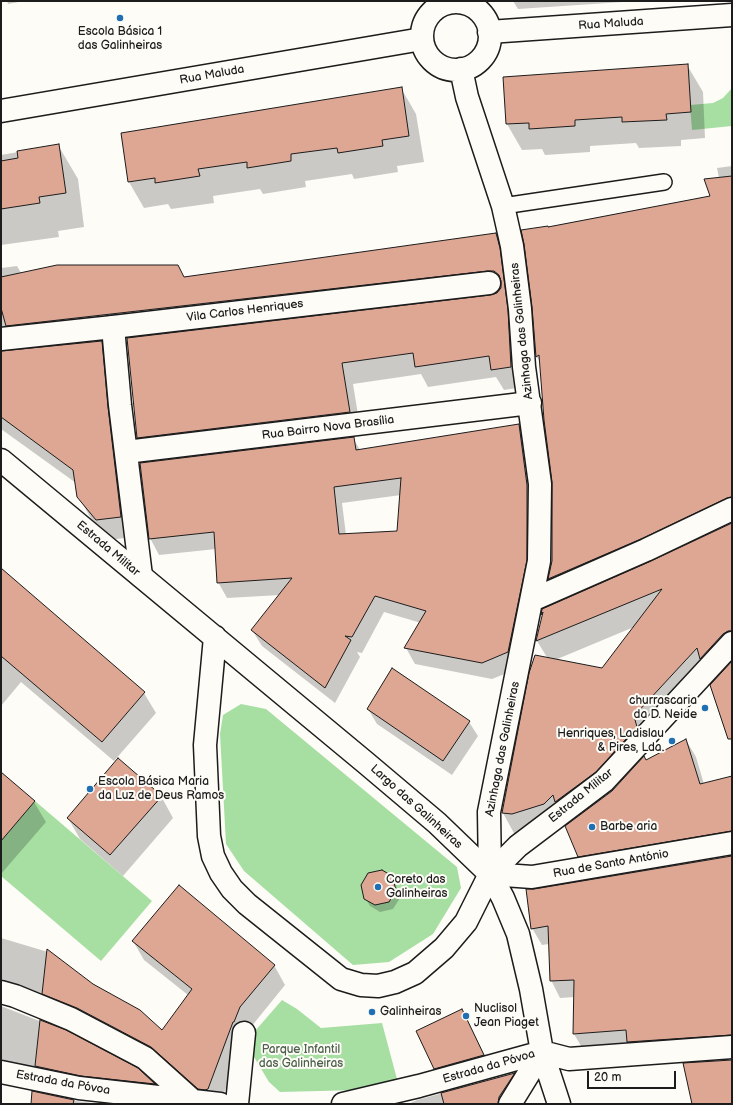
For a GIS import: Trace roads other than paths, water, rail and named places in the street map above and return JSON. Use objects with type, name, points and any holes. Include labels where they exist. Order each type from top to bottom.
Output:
[{"type":"street","points":[[447,2],[462,3],[475,8],[482,14],[487,23],[489,32],[488,44],[484,54],[476,63],[461,69],[442,67],[432,60],[425,51],[422,40],[422,30],[425,21],[438,6],[447,2]]},
{"type":"street","name":"Rua Maluda","points":[[489,32],[732,15]]},
{"type":"street","name":"Rua Maluda","points":[[1,111],[422,40]]},
{"type":"street","name":"Azinhaga das Galinheiras","points":[[461,69],[467,97],[503,206],[512,246],[520,310],[524,367],[540,484],[539,561],[489,812],[490,874],[503,898],[518,934],[531,989],[542,1052],[559,1104]]},
{"type":"street","name":"Vila Carlos Henriques","points":[[1,339],[489,283]]},
{"type":"street","points":[[113,327],[141,576]]},
{"type":"street","name":"Rua Bairro Nova Brasília","points":[[126,452],[530,403]]},
{"type":"street","name":"Estrada Militar","points":[[1,460],[215,637]]},
{"type":"street","points":[[532,600],[646,550],[732,509]]},
{"type":"street","points":[[215,637],[205,745],[209,836],[212,856],[220,873],[232,889],[247,904],[341,980],[361,985],[378,986],[395,982],[415,973],[444,948],[466,922],[490,874]]},
{"type":"street","name":"Largo das Galinheiras","points":[[215,637],[437,823],[490,874]]},
{"type":"street","name":"Estrada Militar","points":[[490,874],[518,846],[604,781],[732,643]]},
{"type":"street","name":"Rua de Santo António","points":[[490,874],[532,877],[732,843]]},
{"type":"street","points":[[1,992],[15,996],[71,1019],[145,1058],[194,1102]]},
{"type":"street","points":[[237,1104],[244,1033]]},
{"type":"street","name":"Estrada da Póvoa","points":[[343,1104],[419,1086],[542,1052],[568,1059],[732,1047]]},
{"type":"street","points":[[510,1104],[542,1052]]},
{"type":"street","name":"Estrada da Póvoa","points":[[1,1072],[79,1088],[220,1104]]},
{"type":"lane","points":[[503,206],[664,182]]},
{"type":"place","name":"Escola Básica 1 das Galinheiras","points":[[120,18]]},
{"type":"place","name":"churrascaria da D. Neide","points":[[705,708]]},
{"type":"place","name":"Henriques, Ladislau & Pires, Lda.","points":[[672,741]]},
{"type":"place","name":"Escola Básica Maria da Luz de Deus Ramos","points":[[90,789]]},
{"type":"place","name":"Barbe aria","points":[[592,827]]},
{"type":"place","name":"Coreto das Galinheiras","points":[[378,887]]},
{"type":"place","name":"Galinheiras","points":[[372,1012]]},
{"type":"place","name":"Nuclisol Jean Piaget","points":[[466,1016]]},
{"type":"park label","name":"Parque Infantil das Galinheiras","points":[[301,1057]]}]
